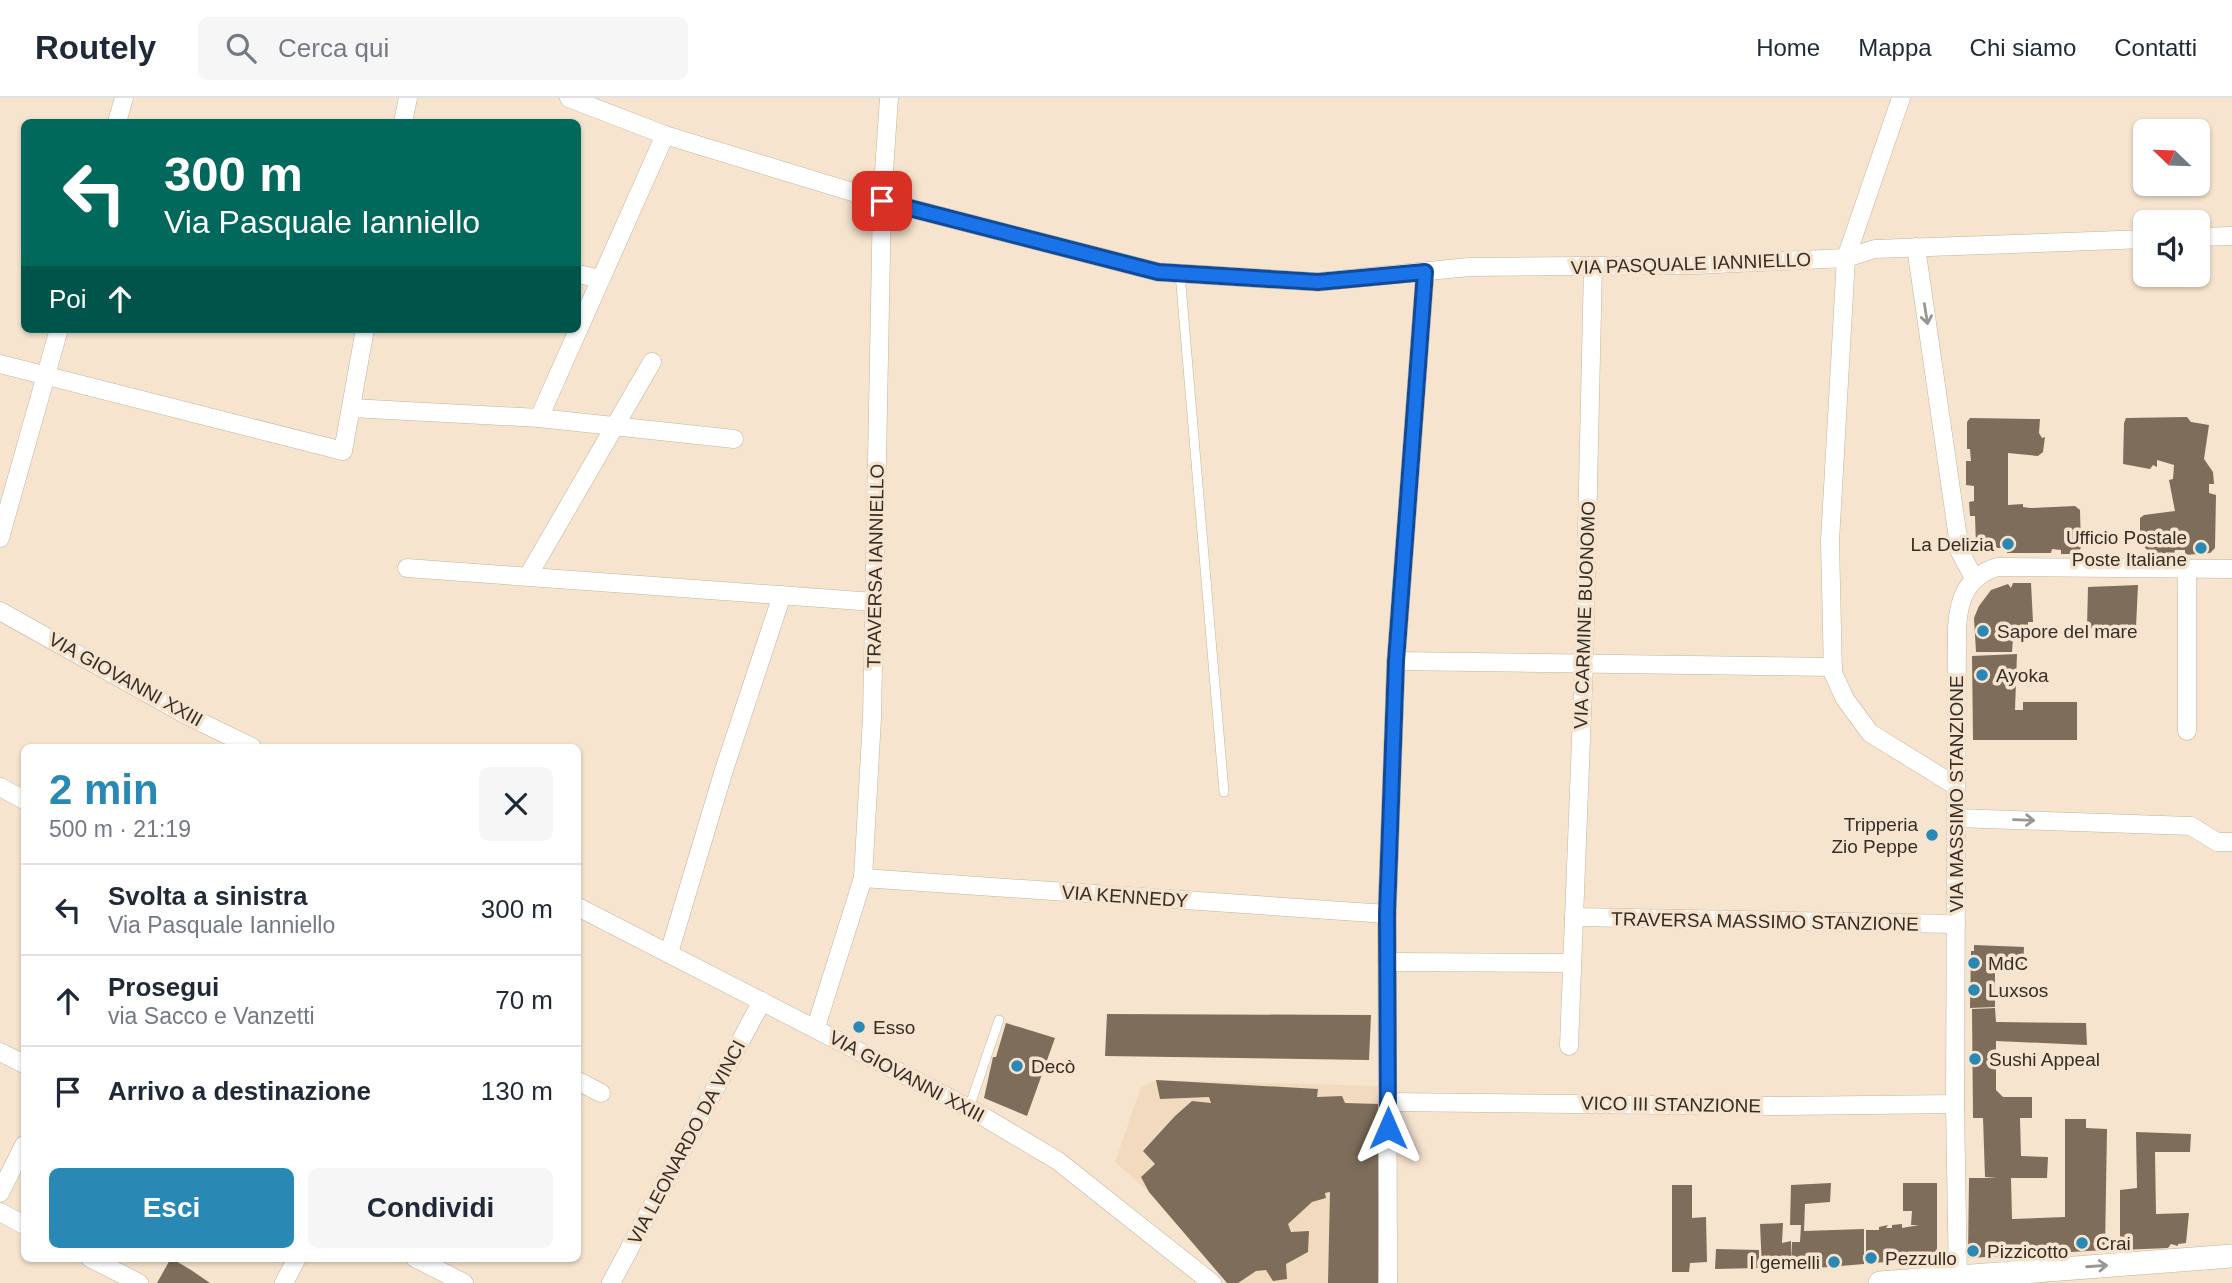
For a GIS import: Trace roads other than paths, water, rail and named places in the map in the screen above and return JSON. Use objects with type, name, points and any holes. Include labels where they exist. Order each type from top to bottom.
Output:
[{"type":"street","points":[[118,119],[124,98]]},
{"type":"street","points":[[404,119],[408,98]]},
{"type":"street","name":"VIA PASQUALE IANNIELLO","points":[[569,98],[665,135],[882,201],[1158,272],[1318,282],[1469,268],[1846,258],[1875,249],[2133,239]]},
{"type":"street","name":"TRAVERSA IANNIELLO","points":[[817,1027],[863,878],[872,718],[882,201],[889,98]]},
{"type":"street","points":[[1901,98],[1846,258],[1830,541],[1833,667],[1845,699],[1870,733],[1956,786]]},
{"type":"street","points":[[581,323],[665,135]]},
{"type":"street","points":[[2210,237],[2232,236]]},
{"type":"street","points":[[1916,247],[1960,552],[1973,578],[1997,567],[2232,569]]},
{"type":"street","name":"VIA CARMINE BUONOMO","points":[[1569,1046],[1584,663],[1593,266]]},
{"type":"street","points":[[1388,1283],[1387,914],[1396,661],[1425,272]]},
{"type":"street","points":[[581,275],[601,278]]},
{"type":"street","points":[[0,538],[58,333]]},
{"type":"street","points":[[0,364],[343,451],[364,333]]},
{"type":"street","points":[[539,418],[577,333]]},
{"type":"street","points":[[528,576],[652,362]]},
{"type":"street","points":[[351,408],[539,418],[734,439]]},
{"type":"street","points":[[407,568],[874,602]]},
{"type":"street","points":[[2187,569],[2187,730]]},
{"type":"street","name":"VIA MASSIMO STANZIONE","points":[[1957,1280],[1956,627],[1961,598],[1973,578]]},
{"type":"street","points":[[669,953],[724,770],[782,595]]},
{"type":"street","name":"VIA GIOVANNI XXIII","points":[[0,611],[188,716],[246,744]]},
{"type":"street","points":[[1396,661],[1833,667]]},
{"type":"street","points":[[0,787],[21,798]]},
{"type":"street","points":[[1956,818],[2191,826],[2217,842],[2232,842]]},
{"type":"street","name":"VIA KENNEDY","points":[[863,878],[1387,914]]},
{"type":"street","name":"VIA GIOVANNI XXIII","points":[[581,909],[817,1027],[969,1108],[1058,1161],[1212,1283]]},
{"type":"street","name":"TRAVERSA MASSIMO STANZIONE","points":[[1574,917],[1956,924]]},
{"type":"street","points":[[1387,962],[1572,963]]},
{"type":"street","name":"VIA LEONARDO DA VINCI","points":[[611,1283],[762,1001]]},
{"type":"street","points":[[0,1052],[21,1062]]},
{"type":"street","points":[[581,1083],[601,1093]]},
{"type":"street","name":"VICO III STANZIONE","points":[[1388,1102],[1955,1104]]},
{"type":"street","points":[[0,1192],[21,1151]]},
{"type":"street","points":[[0,1212],[21,1223]]},
{"type":"street","points":[[1880,1283],[1957,1280],[2232,1256]]},
{"type":"street","points":[[98,1262],[139,1283]]},
{"type":"street","points":[[284,1283],[295,1262]]},
{"type":"street","points":[[423,1262],[464,1283]]},
{"type":"lane","points":[[1180,273],[1224,792]]},
{"type":"lane","points":[[969,1108],[999,1020]]},
{"type":"place","name":"La Delizia","points":[[2008,544]]},
{"type":"place","name":"Ufficio Postale Poste Italiane","points":[[2201,548]]},
{"type":"place","name":"Sapore del mare","points":[[1983,631]]},
{"type":"place","name":"Ayoka","points":[[1982,675]]},
{"type":"place","name":"Tripperia Zio Peppe","points":[[1932,835]]},
{"type":"place","name":"MdC","points":[[1974,963]]},
{"type":"place","name":"Luxsos","points":[[1974,990]]},
{"type":"place","name":"Esso","points":[[859,1027]]},
{"type":"place","name":"Sushi Appeal","points":[[1975,1059]]},
{"type":"place","name":"Decò","points":[[1017,1066]]},
{"type":"place","name":"Crai","points":[[2082,1243]]},
{"type":"place","name":"Pizzicotto","points":[[1973,1251]]},
{"type":"place","name":"Pezzullo","points":[[1871,1258]]},
{"type":"place","name":"I gemelli","points":[[1834,1262]]}]
